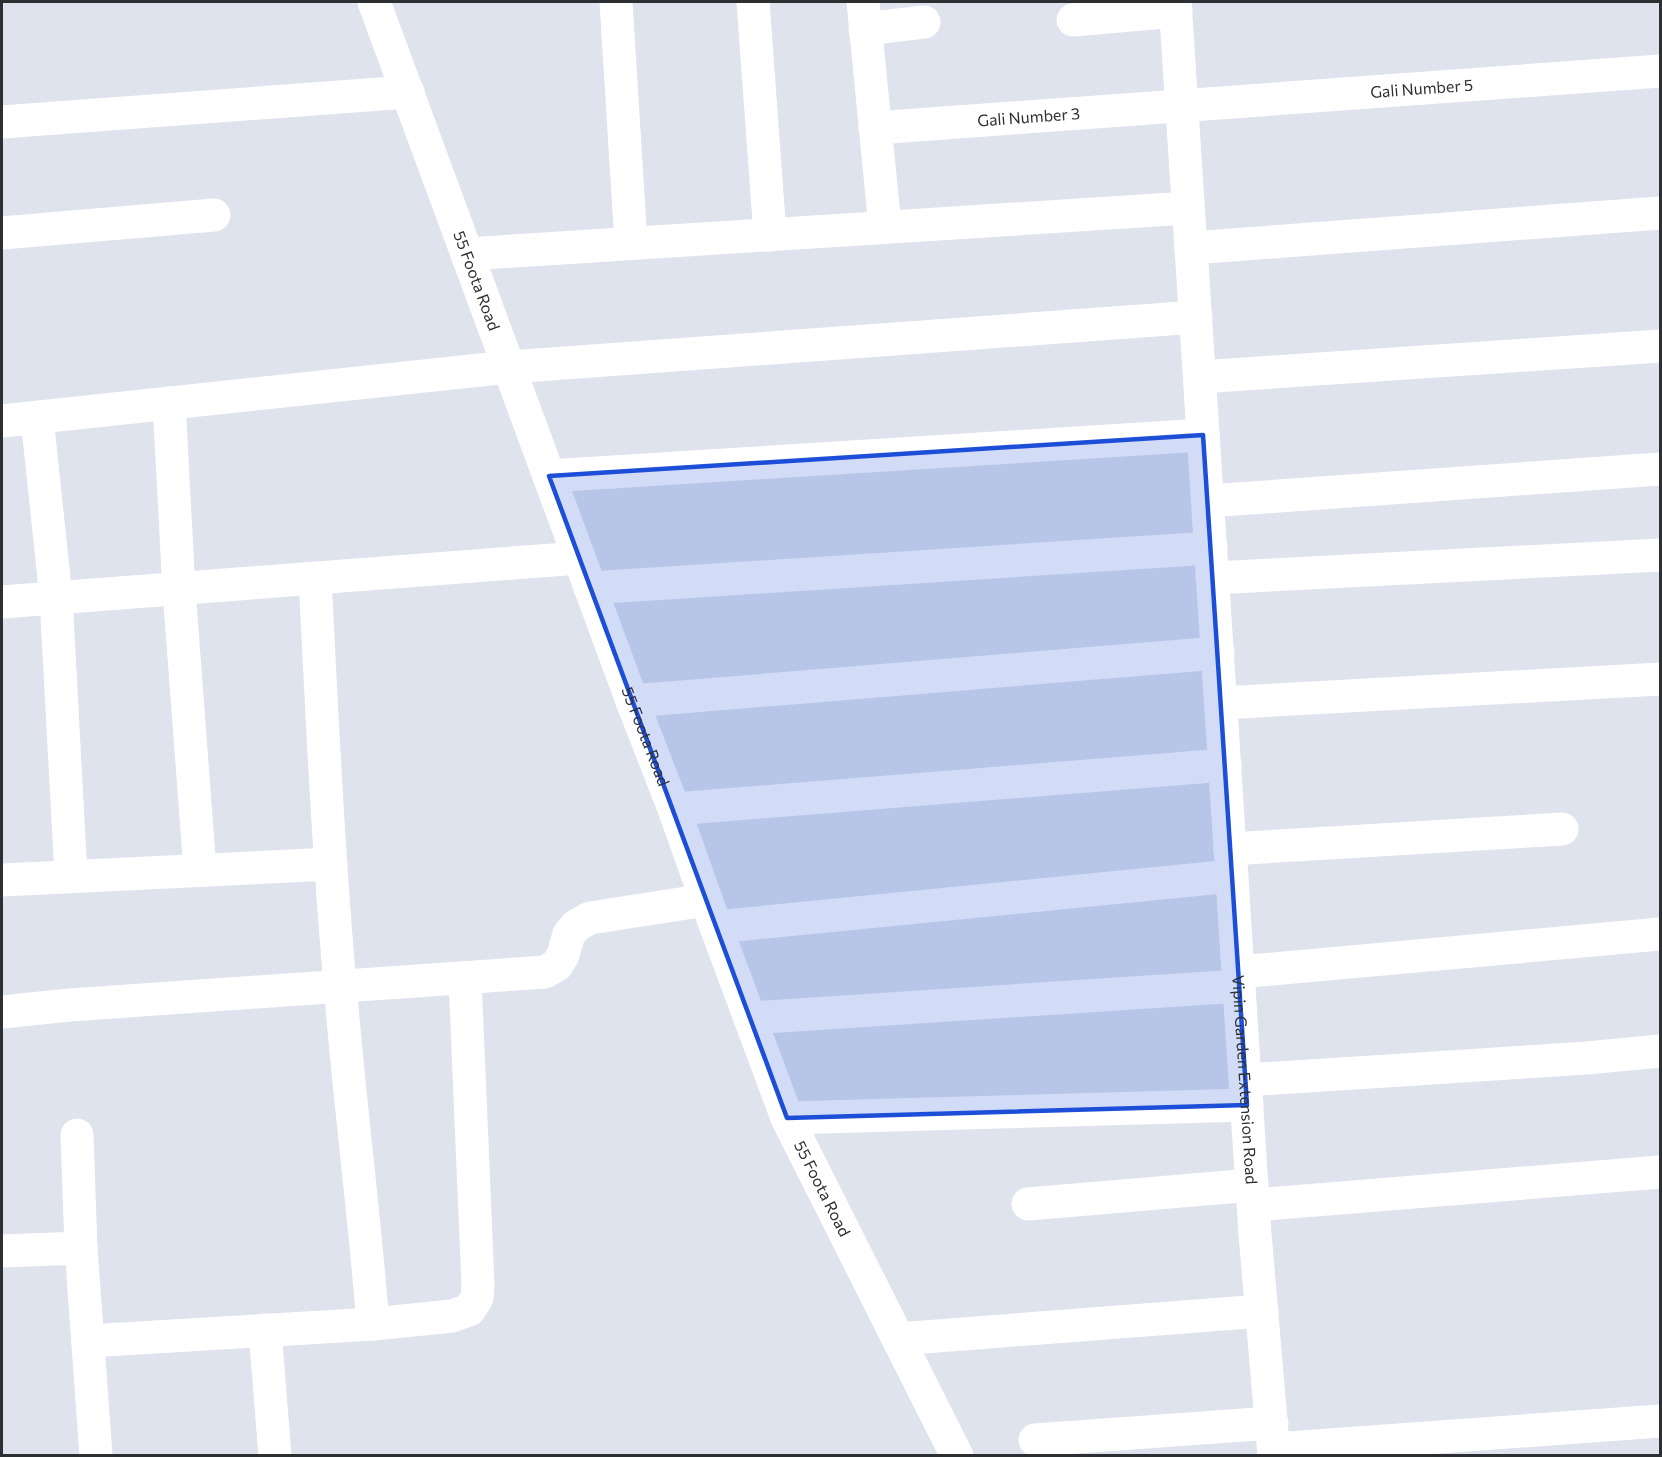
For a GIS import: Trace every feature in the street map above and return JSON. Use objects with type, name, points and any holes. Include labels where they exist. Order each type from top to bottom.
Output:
[{"type":"street","name":"55 Foota Road","points":[[374,2],[787,1118],[957,1455]]},
{"type":"street","points":[[616,2],[631,243]]},
{"type":"street","points":[[753,2],[770,235]]},
{"type":"street","points":[[1073,20],[1176,6]]},
{"type":"street","name":"Vipin Garden Extension Road","points":[[1176,6],[1246,1093],[1273,1442]]},
{"type":"street","points":[[885,227],[864,15],[924,22]]},
{"type":"street","name":"Gali Number 5","points":[[1182,106],[1660,71]]},
{"type":"street","points":[[2,122],[408,92]]},
{"type":"street","name":"Gali Number 3","points":[[875,128],[1182,106]]},
{"type":"street","points":[[468,254],[1188,208]]},
{"type":"street","points":[[1191,248],[1660,213]]},
{"type":"street","points":[[2,233],[214,215]]},
{"type":"street","points":[[2,421],[509,367],[1196,317]]},
{"type":"street","points":[[1200,377],[1660,346]]},
{"type":"street","points":[[169,403],[179,590],[200,870]]},
{"type":"street","points":[[37,418],[56,597],[71,876]]},
{"type":"street","points":[[549,476],[1203,435]]},
{"type":"street","points":[[1208,501],[1660,469]]},
{"type":"street","points":[[2,602],[315,579],[1660,555]]},
{"type":"street","points":[[315,579],[330,864],[373,1324]]},
{"type":"street","points":[[632,701],[1218,653]]},
{"type":"street","points":[[1221,703],[1660,679]]},
{"type":"street","points":[[674,809],[1225,765]]},
{"type":"street","points":[[2,1012],[545,972],[557,965],[563,955],[569,934],[577,924],[590,918],[711,913],[1562,829]]},
{"type":"street","points":[[2,880],[330,864]]},
{"type":"street","points":[[750,1018],[1239,979],[1660,934]]},
{"type":"street","points":[[88,1341],[373,1324],[452,1316],[469,1310],[477,1298],[478,1285],[465,978]]},
{"type":"street","points":[[787,1118],[1246,1093],[1660,1051]]},
{"type":"street","points":[[77,1135],[81,1248],[96,1455]]},
{"type":"street","points":[[1028,1204],[1253,1195],[1660,1172]]},
{"type":"street","points":[[2,1251],[81,1248]]},
{"type":"street","points":[[898,1338],[1262,1311]]},
{"type":"street","points":[[265,1330],[275,1455]]},
{"type":"street","points":[[1035,1440],[1273,1442],[1660,1421]]},
{"type":"highlighted area","points":[[1203,435],[1247,1105],[787,1118],[549,476]]}]
